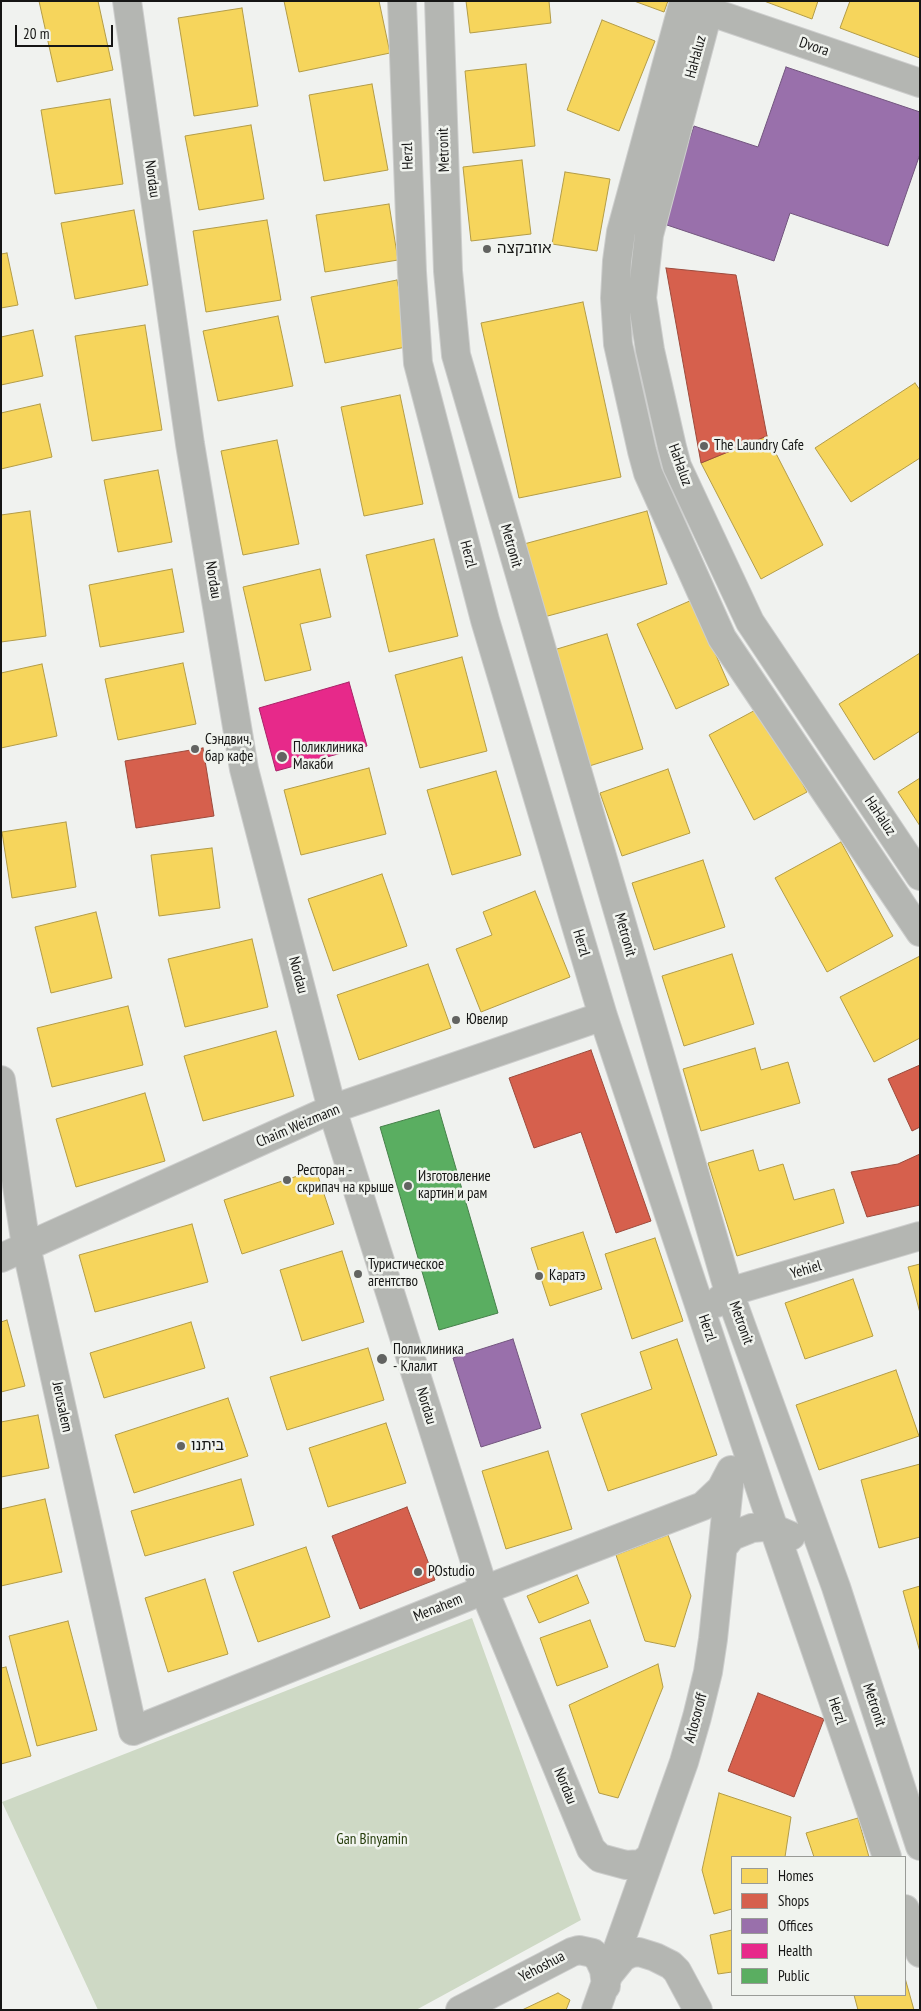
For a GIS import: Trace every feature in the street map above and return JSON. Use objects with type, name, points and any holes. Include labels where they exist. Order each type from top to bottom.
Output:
[{"type":"street","name":"Nordau","points":[[127,1],[190,444],[244,769],[332,1110],[484,1590],[591,1849],[600,1858],[626,1865],[640,1864],[650,1857]]},
{"type":"street","name":"Herzl","points":[[402,1],[412,272],[418,363],[485,620],[603,1016],[887,1856]]},
{"type":"street","name":"Metronit","points":[[439,1],[448,270],[456,355],[729,1292],[836,1587],[920,1846]]},
{"type":"street","name":"Dvora","points":[[701,5],[920,83]]},
{"type":"street","name":"HaHaluz","points":[[701,5],[649,235],[642,298],[650,350],[672,447],[677,466],[750,622],[920,876]]},
{"type":"street","points":[[701,5],[621,232],[617,261],[618,344],[642,451],[648,473],[722,638],[920,932]]},
{"type":"street","name":"Chaim Weizmann","points":[[1,1258],[332,1110],[603,1016]]},
{"type":"street","name":"Jerusalem","points":[[1,1080],[26,1246],[133,1731]]},
{"type":"street","name":"Yehiel","points":[[705,1321],[716,1302],[729,1292],[920,1236]]},
{"type":"street","name":"Arlosoroff","points":[[604,1990],[684,1762],[708,1672],[717,1608],[736,1413]]},
{"type":"street","name":"Menahem","points":[[133,1731],[484,1590],[703,1506],[720,1489],[730,1470]]},
{"type":"street","points":[[723,1547],[732,1536],[740,1532],[763,1527],[775,1530],[805,1544],[824,1566],[836,1587]]},
{"type":"street","points":[[906,1912],[920,1953]]},
{"type":"street","name":"Yehoshua","points":[[460,2010],[579,1950],[593,1953],[599,1959],[604,1970],[604,1990]]},
{"type":"street","points":[[604,1990],[624,1957],[631,1953],[639,1952],[663,1960],[677,1971],[698,2010]]},
{"type":"green space","name":"Gan Binyamin","points":[[472,1618],[581,1920],[416,2010],[98,2010],[2,1802]]},
{"type":"building: Homes","points":[[39,1],[98,1],[113,70],[57,82]]},
{"type":"building: Homes","points":[[284,1],[379,1],[390,53],[299,72]]},
{"type":"building: Homes","points":[[466,1],[549,1],[551,23],[470,33]]},
{"type":"building: Homes","points":[[634,1],[668,1],[664,12]]},
{"type":"building: Homes","points":[[764,1],[818,1],[812,19]]},
{"type":"building: Homes","points":[[850,1],[920,1],[920,58],[840,28]]},
{"type":"building: Homes","points":[[242,8],[258,106],[194,116],[178,18]]},
{"type":"building: Homes","points":[[602,20],[655,41],[619,131],[567,110]]},
{"type":"building: Homes","points":[[526,64],[535,146],[473,153],[465,71]]},
{"type":"building: Homes","points":[[372,84],[388,170],[324,181],[309,95]]},
{"type":"building: Homes","points":[[110,99],[123,184],[55,194],[41,110]]},
{"type":"building: Homes","points":[[251,125],[264,199],[199,210],[185,136]]},
{"type":"building: Homes","points":[[522,160],[531,234],[471,241],[463,167]]},
{"type":"building: Homes","points":[[565,172],[610,179],[597,251],[552,244]]},
{"type":"building: Homes","points":[[389,204],[398,260],[325,272],[316,215]]},
{"type":"building: Homes","points":[[134,210],[148,285],[75,299],[61,223]]},
{"type":"building: Homes","points":[[267,220],[281,300],[206,312],[193,231]]},
{"type":"building: Homes","points":[[7,253],[18,305],[1,308],[1,254]]},
{"type":"building: Homes","points":[[397,280],[411,346],[325,363],[311,297]]},
{"type":"building: Homes","points":[[583,302],[621,477],[519,498],[481,323]]},
{"type":"building: Homes","points":[[278,316],[293,386],[218,401],[203,331]]},
{"type":"building: Homes","points":[[145,325],[162,430],[92,441],[75,336]]},
{"type":"building: Homes","points":[[33,330],[43,376],[1,385],[1,337]]},
{"type":"building: Homes","points":[[915,383],[920,390],[920,458],[851,502],[815,448]]},
{"type":"building: Homes","points":[[400,395],[423,504],[364,516],[341,407]]},
{"type":"building: Homes","points":[[40,404],[52,457],[1,469],[1,413]]},
{"type":"building: Homes","points":[[767,436],[823,545],[761,579],[701,463]]},
{"type":"building: Homes","points":[[277,440],[299,544],[243,555],[221,451]]},
{"type":"building: Homes","points":[[158,470],[172,542],[118,552],[104,480]]},
{"type":"building: Homes","points":[[30,511],[46,636],[1,642],[1,515]]},
{"type":"building: Homes","points":[[647,511],[667,584],[544,617],[524,544]]},
{"type":"building: Homes","points":[[434,539],[458,636],[389,652],[366,555]]},
{"type":"building: Homes","points":[[172,569],[184,632],[100,647],[89,585]]},
{"type":"building: Homes","points":[[320,569],[331,617],[300,624],[311,670],[265,681],[243,587]]},
{"type":"building: Homes","points":[[692,600],[729,685],[676,709],[637,624]]},
{"type":"building: Homes","points":[[607,634],[643,749],[583,768],[547,652]]},
{"type":"building: Homes","points":[[920,653],[920,731],[874,760],[839,704]]},
{"type":"building: Homes","points":[[462,657],[487,751],[420,768],[395,675]]},
{"type":"building: Homes","points":[[183,663],[196,724],[118,740],[105,679]]},
{"type":"building: Homes","points":[[42,664],[57,736],[1,748],[1,673]]},
{"type":"building: Homes","points":[[761,707],[807,792],[754,820],[709,735]]},
{"type":"building: Homes","points":[[369,768],[386,834],[301,855],[284,790]]},
{"type":"building: Homes","points":[[668,769],[690,833],[622,856],[600,793]]},
{"type":"building: Homes","points":[[496,771],[521,855],[452,875],[427,790]]},
{"type":"building: Homes","points":[[920,778],[920,826],[898,792]]},
{"type":"building: Homes","points":[[66,822],[76,887],[12,898],[2,832]]},
{"type":"building: Homes","points":[[841,842],[893,936],[827,972],[775,878]]},
{"type":"building: Homes","points":[[212,848],[220,908],[159,916],[151,855]]},
{"type":"building: Homes","points":[[703,860],[725,927],[654,950],[632,883]]},
{"type":"building: Homes","points":[[382,874],[407,946],[333,971],[308,899]]},
{"type":"building: Homes","points":[[535,891],[570,977],[481,1012],[456,949],[492,935],[483,912]]},
{"type":"building: Homes","points":[[96,912],[112,978],[51,993],[35,927]]},
{"type":"building: Homes","points":[[252,939],[268,1007],[185,1027],[168,959]]},
{"type":"building: Homes","points":[[732,954],[754,1024],[684,1046],[662,976]]},
{"type":"building: Homes","points":[[920,956],[920,1038],[874,1062],[840,997]]},
{"type":"building: Homes","points":[[428,964],[451,1028],[359,1060],[337,995]]},
{"type":"building: Homes","points":[[128,1006],[143,1065],[52,1087],[37,1028]]},
{"type":"building: Homes","points":[[276,1031],[294,1096],[203,1121],[184,1056]]},
{"type":"building: Homes","points":[[755,1048],[761,1070],[788,1062],[800,1103],[701,1131],[683,1069]]},
{"type":"building: Homes","points":[[145,1093],[165,1161],[76,1187],[56,1119]]},
{"type":"building: Homes","points":[[753,1150],[759,1171],[783,1164],[794,1200],[834,1189],[844,1223],[737,1256],[708,1163]]},
{"type":"building: Homes","points":[[316,1170],[334,1224],[242,1254],[224,1200]]},
{"type":"building: Homes","points":[[192,1224],[208,1282],[95,1312],[79,1255]]},
{"type":"building: Homes","points":[[583,1232],[602,1289],[550,1306],[531,1248]]},
{"type":"building: Homes","points":[[655,1238],[683,1321],[632,1339],[605,1254]]},
{"type":"building: Homes","points":[[342,1251],[364,1322],[302,1341],[280,1270]]},
{"type":"building: Homes","points":[[920,1264],[920,1313],[908,1267]]},
{"type":"building: Homes","points":[[853,1279],[873,1336],[805,1359],[785,1303]]},
{"type":"building: Homes","points":[[7,1320],[25,1386],[1,1392],[1,1322]]},
{"type":"building: Homes","points":[[191,1322],[205,1368],[104,1398],[90,1353]]},
{"type":"building: Homes","points":[[677,1339],[717,1455],[608,1491],[581,1414],[652,1389],[640,1352]]},
{"type":"building: Homes","points":[[368,1348],[384,1400],[287,1430],[270,1377]]},
{"type":"building: Homes","points":[[896,1370],[919,1436],[819,1470],[796,1405]]},
{"type":"building: Homes","name":"ביתנו","points":[[228,1398],[248,1456],[134,1493],[115,1435]]},
{"type":"building: Homes","points":[[38,1415],[49,1468],[1,1477],[1,1422]]},
{"type":"building: Homes","points":[[386,1423],[406,1483],[328,1507],[309,1448]]},
{"type":"building: Homes","points":[[548,1451],[572,1529],[506,1549],[482,1471]]},
{"type":"building: Homes","points":[[920,1464],[920,1537],[879,1548],[861,1480]]},
{"type":"building: Homes","points":[[241,1479],[254,1525],[145,1556],[131,1511]]},
{"type":"building: Homes","points":[[45,1499],[62,1572],[1,1586],[1,1509]]},
{"type":"building: Homes","points":[[668,1535],[691,1596],[675,1647],[645,1641],[616,1555]]},
{"type":"building: Homes","points":[[306,1547],[330,1617],[258,1642],[233,1572]]},
{"type":"building: Homes","points":[[577,1575],[589,1603],[539,1623],[527,1596]]},
{"type":"building: Homes","points":[[205,1579],[228,1654],[168,1672],[145,1598]]},
{"type":"building: Homes","points":[[920,1586],[920,1652],[903,1591]]},
{"type":"building: Homes","points":[[590,1620],[608,1667],[557,1686],[540,1638]]},
{"type":"building: Homes","points":[[68,1621],[97,1730],[37,1746],[9,1636]]},
{"type":"building: Homes","points":[[658,1664],[663,1687],[618,1798],[599,1793],[569,1705]]},
{"type":"building: Homes","points":[[6,1667],[31,1756],[1,1764],[1,1668]]},
{"type":"building: Homes","points":[[719,1793],[791,1817],[785,1856],[731,1856],[731,1909],[714,1914],[702,1870]]},
{"type":"building: Homes","points":[[858,1818],[869,1856],[814,1856],[806,1833]]},
{"type":"building: Homes","points":[[731,1930],[731,1972],[718,1974],[710,1935]]},
{"type":"building: Homes","points":[[906,1982],[914,2010],[858,2010],[854,1996],[906,1996]]},
{"type":"building: Homes","points":[[558,1993],[570,2000],[566,2010],[522,2010]]},
{"type":"building: Shops","points":[[666,268],[736,275],[767,436],[701,463]]},
{"type":"building: Shops","points":[[203,748],[214,816],[136,828],[125,761]]},
{"type":"building: Shops","points":[[591,1050],[651,1221],[616,1233],[581,1132],[534,1148],[509,1078]]},
{"type":"building: Shops","points":[[920,1065],[920,1127],[912,1131],[888,1079]]},
{"type":"building: Shops","points":[[920,1154],[920,1205],[867,1217],[851,1172],[898,1164]]},
{"type":"building: Shops","points":[[407,1507],[435,1580],[360,1609],[332,1536]]},
{"type":"building: Shops","points":[[758,1693],[824,1719],[794,1797],[728,1771]]},
{"type":"building: Offices","points":[[786,67],[920,112],[920,154],[888,246],[790,213],[774,261],[661,223],[694,126],[758,147]]},
{"type":"building: Offices","points":[[513,1339],[541,1428],[481,1447],[453,1358]]},
{"type":"building: Health","points":[[349,682],[367,746],[276,771],[259,708]]},
{"type":"building: Public","points":[[439,1110],[498,1313],[439,1330],[380,1127]]},
{"type":"place","name":"אוזבקצה","points":[[487,249]]},
{"type":"place","name":"The Laundry Cafe","points":[[704,446]]},
{"type":"place","name":"Сэндвич, бар кафе","points":[[195,749]]},
{"type":"place","name":"Поликлиника Макаби","points":[[282,757]]},
{"type":"place","name":"Ювелир","points":[[456,1020]]},
{"type":"place","name":"Ресторан - скрипач на крыше","points":[[287,1180]]},
{"type":"place","name":"Изготовление картин и рам","points":[[408,1186]]},
{"type":"place","name":"Туристическое агентство","points":[[358,1274]]},
{"type":"place","name":"Каратэ","points":[[539,1276]]},
{"type":"place","name":"Поликлиника - Клалит","points":[[382,1359]]},
{"type":"place","name":"ביתנו","points":[[181,1446]]},
{"type":"place","name":"POstudio","points":[[418,1572]]}]
